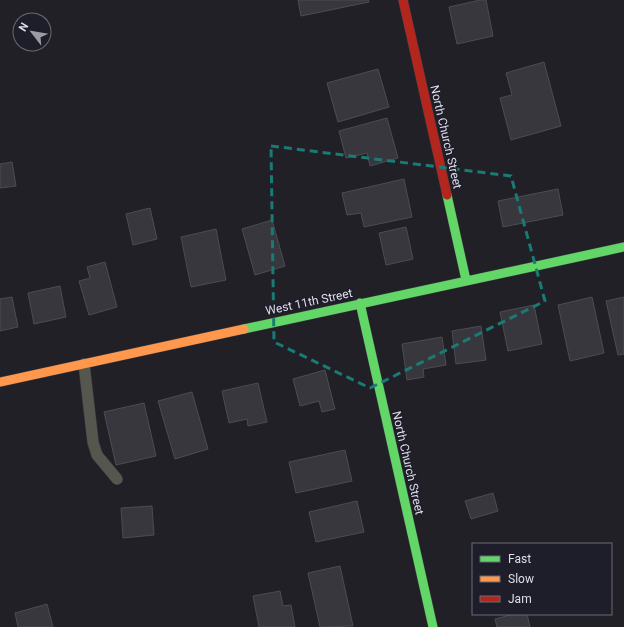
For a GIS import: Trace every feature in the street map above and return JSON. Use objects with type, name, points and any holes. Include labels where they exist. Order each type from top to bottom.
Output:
[{"type":"street","name":"North Church Street","points":[[403,0],[466,280]]},
{"type":"street","name":"West 11th Street","points":[[0,382],[624,247]]},
{"type":"street","name":"North Church Street","points":[[360,304],[433,627]]},
{"type":"lane","points":[[84,364],[93,442],[97,455],[117,479]]},
{"type":"highlighted area","points":[[271,146],[511,176],[545,301],[370,388],[274,342]]},
{"type":"building","points":[[298,0],[368,0],[369,2],[301,16]]},
{"type":"building","points":[[486,0],[493,36],[457,44],[449,7]]},
{"type":"building","points":[[544,62],[561,126],[511,140],[500,98],[512,95],[506,73]]},
{"type":"building","points":[[378,69],[389,107],[338,122],[327,83]]},
{"type":"building","points":[[387,118],[398,158],[370,166],[367,153],[346,158],[339,131]]},
{"type":"building","points":[[12,162],[16,186],[0,188],[0,164]]},
{"type":"building","points":[[404,179],[412,217],[364,227],[361,213],[347,215],[342,193]]},
{"type":"building","points":[[558,189],[563,215],[503,227],[498,201]]},
{"type":"building","points":[[150,208],[157,239],[133,245],[126,214]]},
{"type":"building","points":[[272,220],[285,266],[255,275],[242,229]]},
{"type":"building","points":[[406,227],[413,259],[386,265],[379,233]]},
{"type":"building","points":[[216,229],[226,280],[191,287],[181,237]]},
{"type":"building","points":[[105,262],[117,307],[89,315],[79,281],[90,278],[87,267]]},
{"type":"building","points":[[60,286],[66,317],[34,324],[28,293]]},
{"type":"building","points":[[12,297],[18,327],[0,331],[0,299]]},
{"type":"building","points":[[592,297],[604,353],[570,361],[558,305]]},
{"type":"building","points":[[624,297],[624,354],[618,355],[606,301]]},
{"type":"building","points":[[534,305],[542,344],[508,351],[500,312]]},
{"type":"building","points":[[481,326],[486,360],[456,364],[452,331]]},
{"type":"building","points":[[442,337],[446,365],[423,369],[424,377],[407,380],[402,344]]},
{"type":"building","points":[[325,370],[335,409],[322,412],[319,401],[300,406],[293,379]]},
{"type":"building","points":[[258,383],[267,422],[248,426],[247,419],[229,423],[222,391]]},
{"type":"building","points":[[192,392],[208,449],[175,459],[158,401]]},
{"type":"building","points":[[144,403],[156,456],[116,465],[104,412]]},
{"type":"building","points":[[345,450],[352,481],[296,493],[289,462]]},
{"type":"building","points":[[493,493],[498,511],[471,519],[465,501]]},
{"type":"building","points":[[357,501],[364,532],[316,542],[309,512]]},
{"type":"building","points":[[152,506],[154,535],[123,538],[121,508]]},
{"type":"building","points":[[340,566],[353,626],[320,627],[308,573]]},
{"type":"building","points":[[280,591],[283,606],[291,605],[295,627],[259,627],[253,596]]},
{"type":"building","points":[[47,604],[53,627],[18,627],[15,613]]},
{"type":"building","points":[[510,615],[527,615],[530,627],[497,627],[495,619]]},
{"type":"traffic: fast","points":[[447,195],[466,280]]},
{"type":"traffic: fast","points":[[244,329],[624,247]]},
{"type":"traffic: fast","points":[[360,303],[433,627]]},
{"type":"traffic: slow","points":[[0,382],[244,329]]},
{"type":"traffic: jam","points":[[403,0],[447,195]]}]
